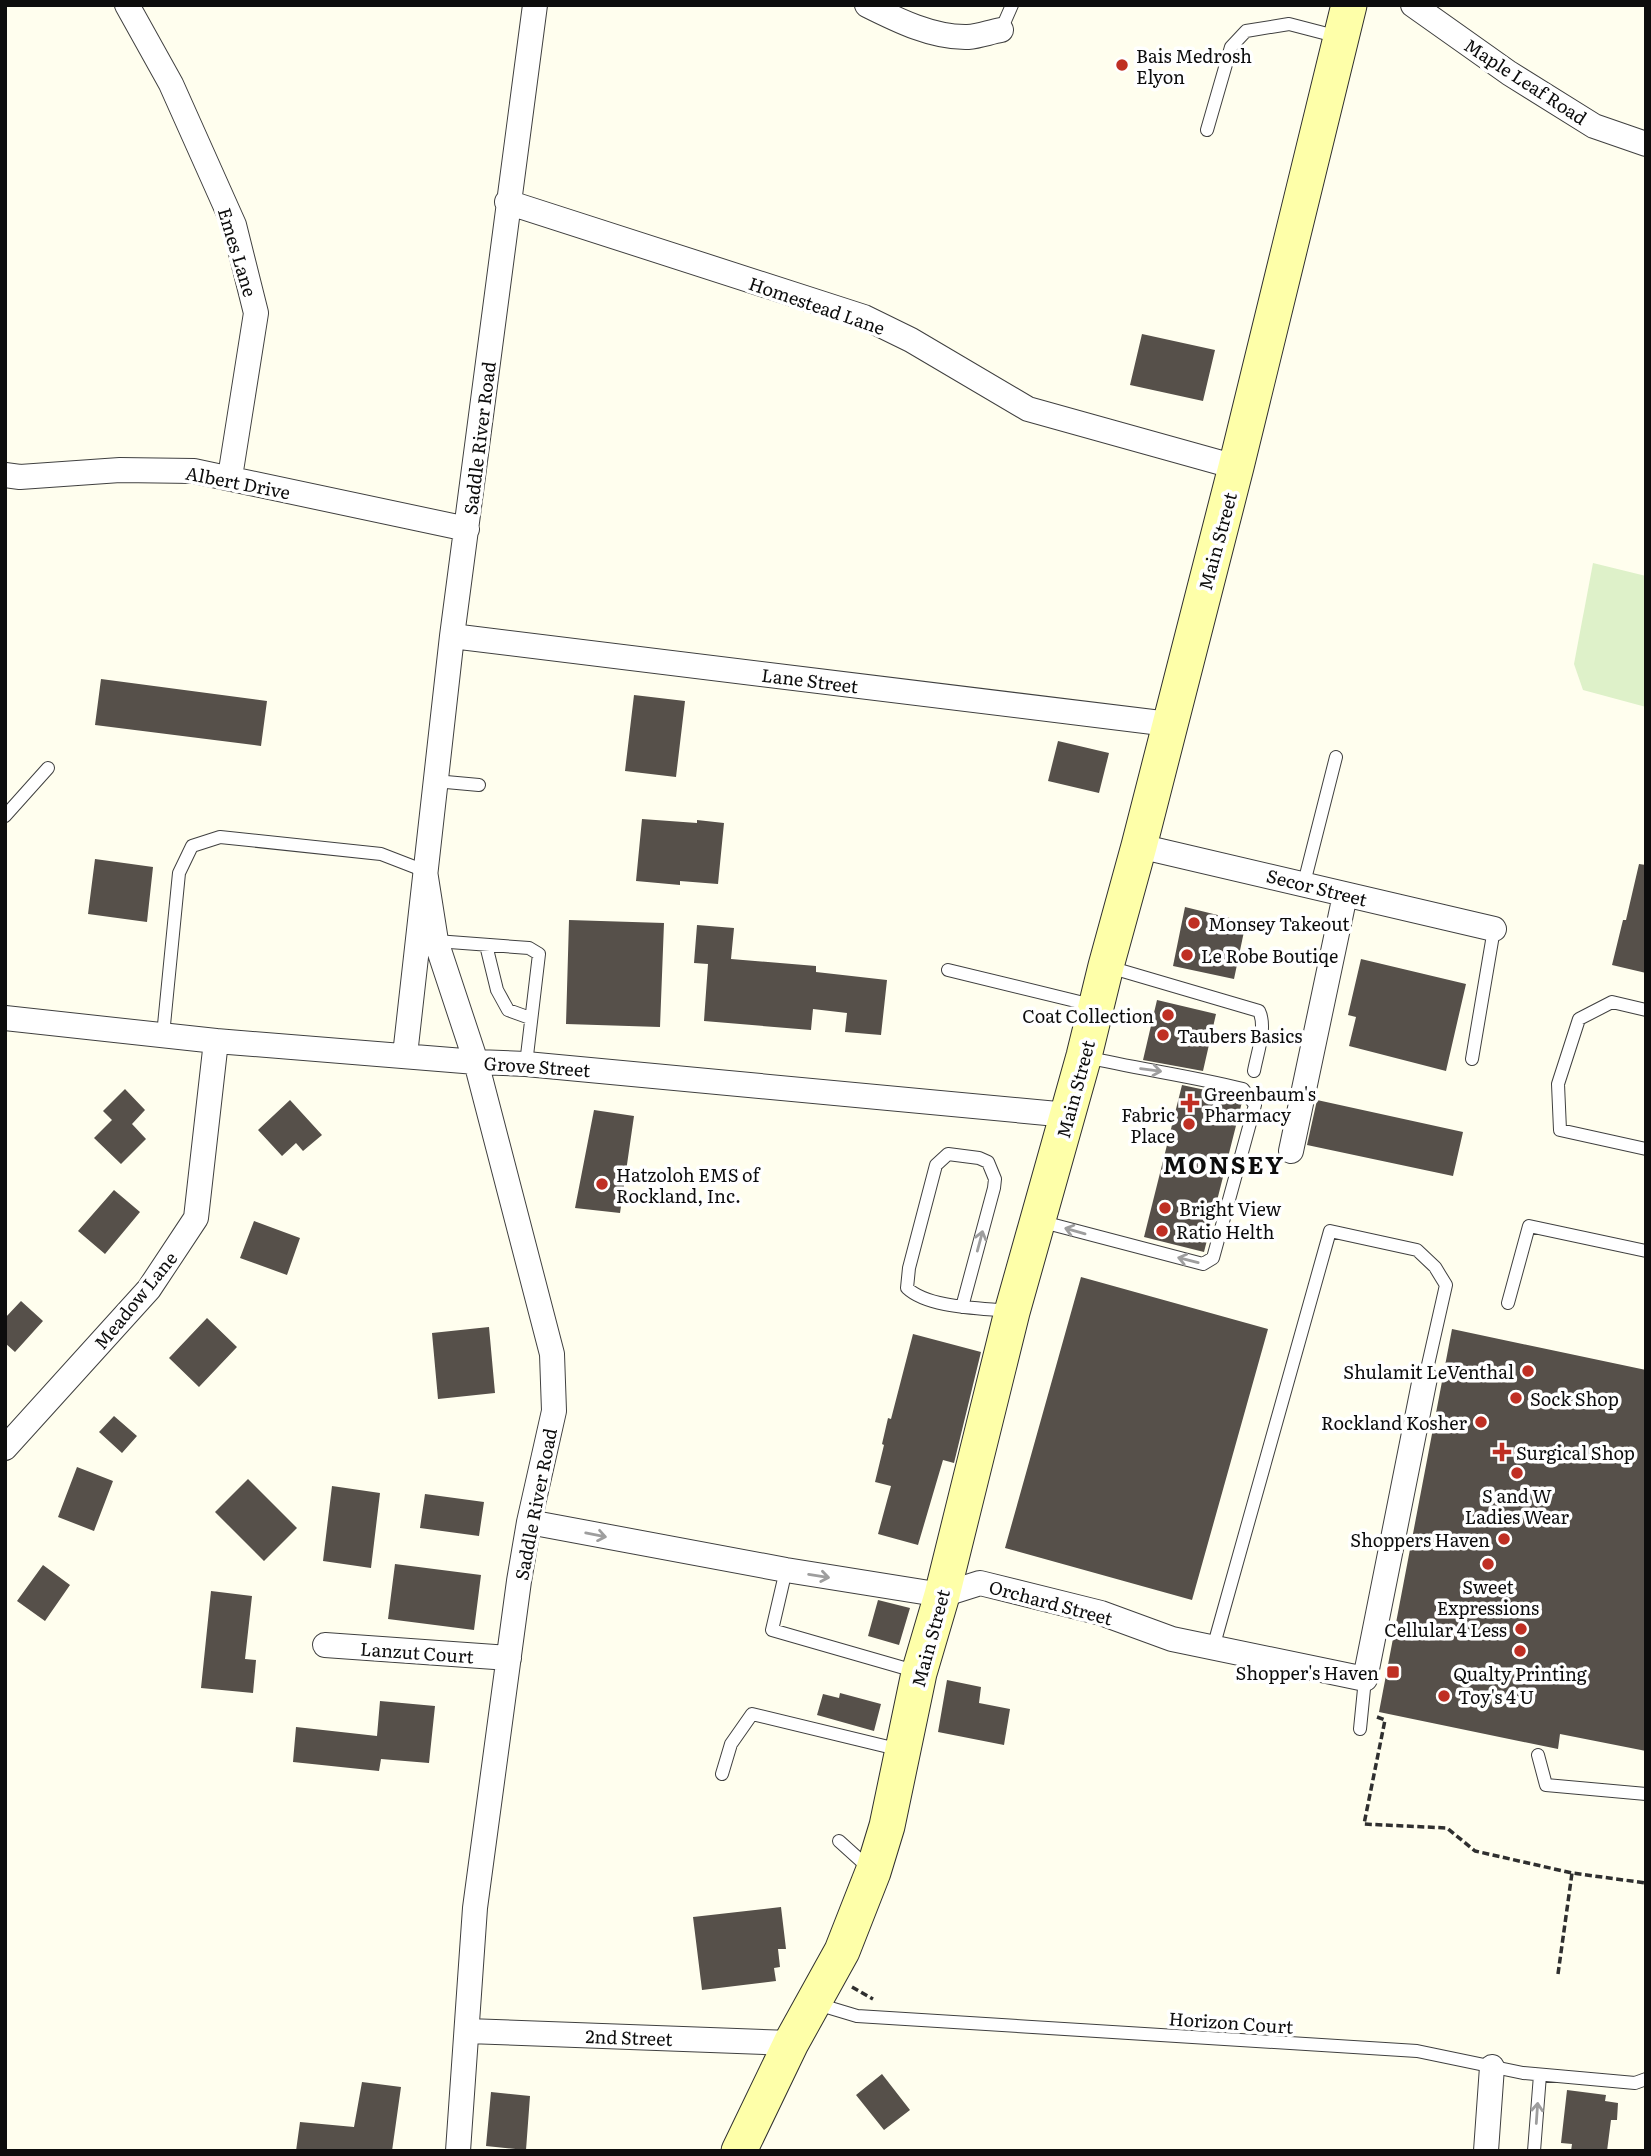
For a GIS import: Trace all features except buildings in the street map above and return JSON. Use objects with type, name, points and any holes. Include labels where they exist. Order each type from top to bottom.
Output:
[{"type":"main road","name":"Main Street","points":[[738,2151],[791,2043],[842,1951],[873,1872],[887,1826],[919,1673],[942,1595],[1012,1312],[1068,1115],[1139,846],[1236,467],[1344,21]]},
{"type":"street","name":"Emes Lane","points":[[127,5],[172,84],[234,225],[256,313],[230,477]]},
{"type":"street","name":"Saddle River Road","points":[[405,1055],[452,636],[535,5]]},
{"type":"street","points":[[867,5],[900,21],[935,33],[968,37],[1001,30]]},
{"type":"street","name":"Maple Leaf Road","points":[[1413,5],[1509,73],[1594,126],[1646,144]]},
{"type":"street","name":"Homestead Lane","points":[[507,202],[864,317],[911,340],[1028,409],[1236,467]]},
{"type":"street","name":"Albert Drive","points":[[5,475],[20,477],[120,470],[194,471],[467,529]]},
{"type":"street","name":"Lane Street","points":[[452,636],[1169,724]]},
{"type":"street","name":"Secor Street","points":[[1139,846],[1494,929]]},
{"type":"street","name":"Saddle River Road","points":[[425,871],[436,942],[476,1062],[552,1354],[554,1411],[529,1522],[475,1908],[458,2151]]},
{"type":"street","points":[[1291,1150],[1345,895]]},
{"type":"street","name":"Grove Street","points":[[5,1018],[216,1041],[526,1064],[1068,1115]]},
{"type":"street","name":"Meadow Lane","points":[[5,1448],[149,1289],[196,1218],[216,1041]]},
{"type":"street","points":[[1365,1679],[1425,1378]]},
{"type":"street","name":"Orchard Street","points":[[529,1522],[786,1570],[942,1595],[980,1583],[1101,1613],[1172,1639],[1365,1679]]},
{"type":"street","name":"Lanzut Court","points":[[325,1645],[509,1658]]},
{"type":"street","name":"2nd Street","points":[[467,2031],[791,2043]]},
{"type":"street","points":[[1486,2151],[1492,2067]]},
{"type":"lane","points":[[1001,30],[1012,5]]},
{"type":"lane","points":[[1207,130],[1231,47],[1246,32],[1289,24],[1344,21]]},
{"type":"lane","points":[[1304,883],[1336,758]]},
{"type":"lane","points":[[5,816],[48,768]]},
{"type":"lane","points":[[435,781],[479,785]]},
{"type":"lane","points":[[163,1035],[179,873],[192,846],[220,837],[300,845],[381,854],[425,871]]},
{"type":"lane","points":[[1472,1059],[1494,929]]},
{"type":"lane","points":[[436,942],[529,948],[539,954],[526,1064]]},
{"type":"lane","points":[[486,946],[497,990],[509,1010],[530,1018]]},
{"type":"lane","points":[[1106,966],[1259,1011],[1262,1032],[1254,1071]]},
{"type":"lane","points":[[948,970],[1096,1006]]},
{"type":"lane","points":[[1646,1010],[1612,1002],[1579,1019],[1558,1084],[1560,1130],[1646,1149]]},
{"type":"lane","points":[[1039,1221],[1203,1264],[1213,1258],[1252,1118],[1255,1105],[1243,1089],[1084,1056]]},
{"type":"lane","points":[[962,1307],[995,1188],[995,1179],[988,1162],[969,1156],[948,1154],[936,1165],[909,1268],[907,1288],[915,1296],[962,1307],[1012,1312]]},
{"type":"lane","points":[[1508,1303],[1529,1226],[1646,1251]]},
{"type":"lane","points":[[1213,1648],[1330,1230],[1417,1250],[1435,1267],[1446,1285],[1425,1378]]},
{"type":"lane","points":[[786,1570],[772,1630],[919,1673]]},
{"type":"lane","points":[[1360,1729],[1365,1679]]},
{"type":"lane","points":[[722,1774],[731,1744],[751,1714],[902,1750]]},
{"type":"lane","points":[[1538,1755],[1546,1785],[1646,1794]]},
{"type":"lane","points":[[839,1842],[873,1872]]},
{"type":"lane","name":"Horizon Court","points":[[821,1988],[857,2016],[1417,2051],[1539,2074],[1635,2083],[1646,2079]]},
{"type":"lane","points":[[1534,2151],[1539,2074]]},
{"type":"path","points":[[1385,1720],[1364,1824],[1447,1828],[1475,1851],[1572,1873],[1646,1883]]},
{"type":"path","points":[[1558,1974],[1572,1873]]},
{"type":"path","points":[[821,1988],[905,2019]]},
{"type":"green space","points":[[1593,563],[1646,576],[1646,707],[1583,690],[1574,664]]},
{"type":"place","name":"Bais Medrosh Elyon","points":[[1122,65]]},
{"type":"place","name":"Monsey Takeout","points":[[1194,923]]},
{"type":"place","name":"Le Robe Boutiqe","points":[[1187,955]]},
{"type":"place","name":"Coat Collection","points":[[1168,1015]]},
{"type":"place","name":"Taubers Basics","points":[[1163,1035]]},
{"type":"place","name":"Greenbaum's Pharmacy","points":[[1190,1103]]},
{"type":"place","name":"Fabric Place","points":[[1189,1124]]},
{"type":"place","name":"Hatzoloh EMS of Rockland, Inc.","points":[[602,1184]]},
{"type":"place","name":"Bright View","points":[[1165,1208]]},
{"type":"place","name":"Ratio Helth","points":[[1162,1231]]},
{"type":"place","name":"Shulamit LeVenthal","points":[[1528,1371]]},
{"type":"place","name":"Sock Shop","points":[[1516,1398]]},
{"type":"place","name":"Rockland Kosher","points":[[1481,1422]]},
{"type":"place","name":"Surgical Shop","points":[[1502,1452]]},
{"type":"place","name":"S and W Ladies Wear","points":[[1517,1473]]},
{"type":"place","name":"Shoppers Haven","points":[[1504,1539]]},
{"type":"place","name":"Sweet Expressions","points":[[1488,1564]]},
{"type":"place","name":"Cellular 4 Less","points":[[1521,1629]]},
{"type":"place","name":"Qualty Printing","points":[[1520,1651]]},
{"type":"place","name":"Shopper's Haven","points":[[1393,1672]]},
{"type":"place","name":"Toy's 4 U","points":[[1444,1696]]},
{"type":"district","name":"MONSEY","points":[[1224,1163]]}]
